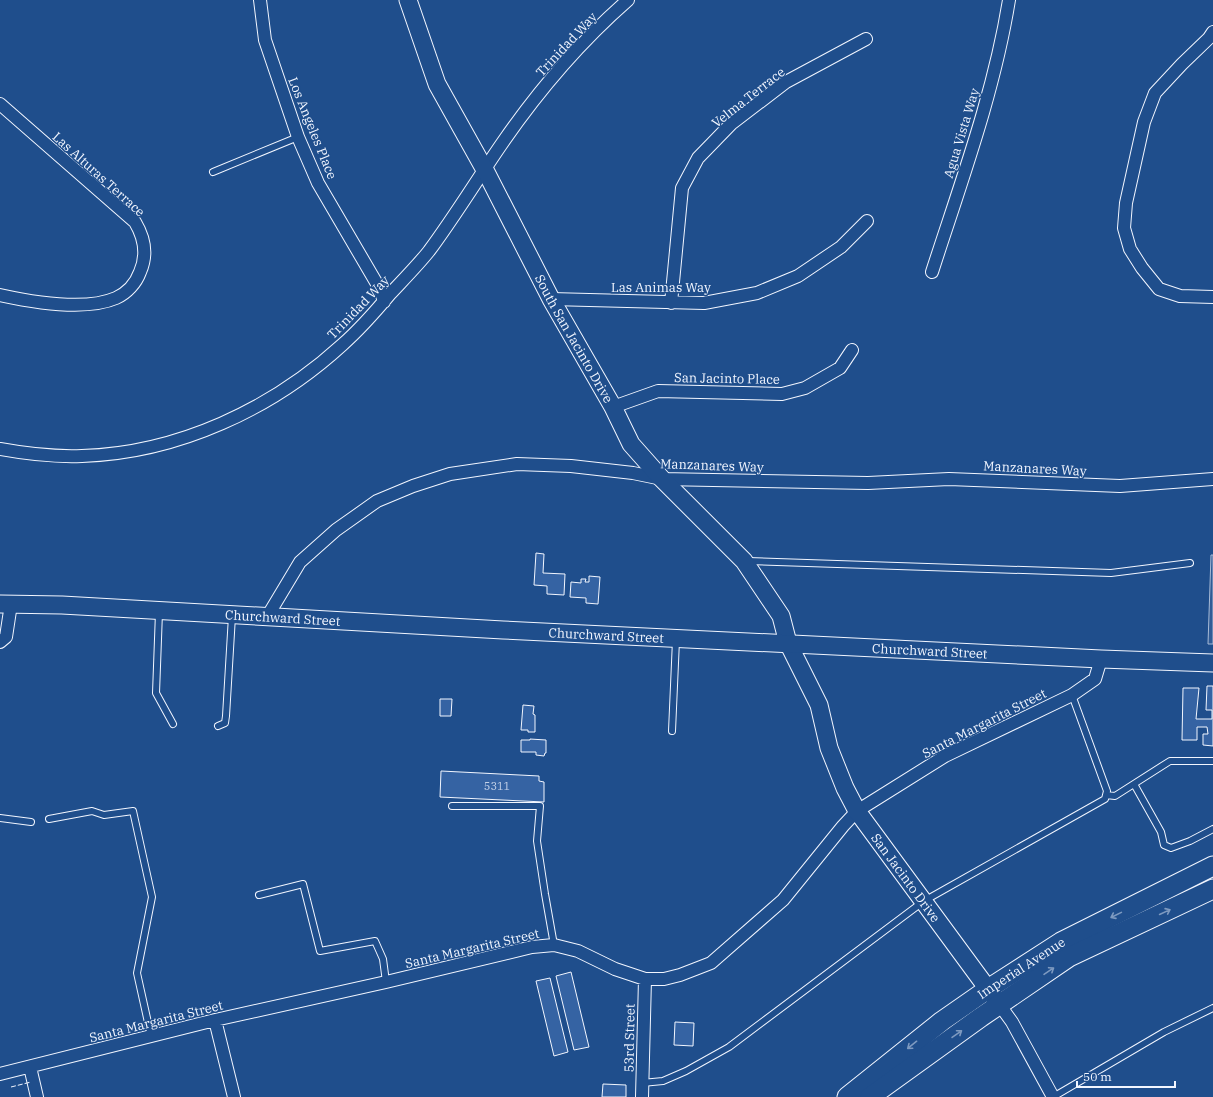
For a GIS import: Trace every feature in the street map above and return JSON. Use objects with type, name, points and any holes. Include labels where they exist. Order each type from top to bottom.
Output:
[{"type":"main road","name":"Imperial Avenue","points":[[847,1097],[942,1021],[988,989],[1061,942],[1213,866]]},
{"type":"main road","name":"Imperial Avenue","points":[[870,1097],[999,1004],[1070,957],[1213,889]]},
{"type":"street","name":"Los Angeles Place","points":[[260,0],[264,40],[298,137],[318,183],[380,289],[384,302]]},
{"type":"street","name":"South San Jacinto Drive","points":[[408,0],[437,84],[485,170],[551,299],[613,407],[631,444],[662,478],[744,561],[780,616],[788,643]]},
{"type":"street","name":"Trinidad Way","points":[[0,449],[48,456],[82,456],[113,454],[173,442],[197,434],[244,413],[296,382],[342,345],[364,324],[428,253],[503,142],[560,68],[628,0]]},
{"type":"street","name":"Agua Vista Way","points":[[932,272],[991,85],[1003,37],[1009,0]]},
{"type":"street","points":[[1213,32],[1155,94],[1144,122],[1126,203],[1124,228],[1130,249],[1142,268],[1159,289],[1180,296],[1213,297]]},
{"type":"street","name":"Velma Terrace","points":[[671,303],[682,188],[698,158],[731,124],[786,82],[866,38]]},
{"type":"street","name":"Las Alturas Terrace","points":[[0,104],[135,222],[142,235],[145,250],[144,260],[137,279],[124,293],[117,298],[106,302],[91,304],[55,303],[26,300],[0,295]]},
{"type":"street","name":"Las Animas Way","points":[[551,299],[704,303],[757,293],[798,276],[841,247],[867,221]]},
{"type":"street","name":"San Jacinto Place","points":[[613,407],[658,391],[782,394],[805,388],[840,368],[852,350]]},
{"type":"street","name":"Manzanares Way","points":[[268,616],[300,562],[336,530],[377,501],[413,486],[450,474],[517,464],[571,466],[662,478],[868,483],[949,479],[1120,486],[1213,479]]},
{"type":"street","points":[[0,642],[6,637],[6,604]]},
{"type":"street","name":"Churchward Street","points":[[6,604],[46,604],[334,621],[1213,664]]},
{"type":"street","name":"San Jacinto Drive","points":[[788,643],[819,705],[829,748],[845,788],[857,812],[1012,1022],[1053,1097]]},
{"type":"street","name":"Santa Margarita Street","points":[[0,1074],[216,1020],[386,982],[532,946],[554,945],[578,950],[615,969],[645,979],[664,979],[680,975],[711,963],[783,900],[843,826],[857,812],[945,756],[1072,695],[1095,679],[1101,659]]},
{"type":"street","name":"53rd Street","points":[[642,1097],[645,979]]},
{"type":"street","points":[[216,1020],[234,1097]]},
{"type":"street","points":[[30,1067],[37,1097]]},
{"type":"lane","points":[[213,172],[298,137]]},
{"type":"lane","points":[[744,561],[1111,573],[1190,563]]},
{"type":"lane","points":[[159,610],[156,693],[173,724]]},
{"type":"lane","points":[[218,726],[224,723],[226,716],[232,614]]},
{"type":"lane","points":[[672,731],[676,638]]},
{"type":"lane","points":[[642,1083],[663,1080],[686,1071],[729,1047],[924,901],[1104,799],[1107,791],[1072,695]]},
{"type":"lane","points":[[1106,795],[1115,796],[1170,761],[1213,761]]},
{"type":"lane","points":[[1134,784],[1161,832],[1164,845],[1171,848],[1190,841],[1213,829]]},
{"type":"lane","points":[[452,806],[540,806],[537,841],[554,945]]},
{"type":"lane","points":[[49,819],[92,811],[104,815],[133,811],[152,897],[137,974],[151,1036]]},
{"type":"lane","points":[[0,818],[31,822]]},
{"type":"lane","points":[[259,895],[303,884],[320,951],[375,941],[383,959],[386,982]]},
{"type":"lane","points":[[1053,1097],[1164,1032],[1213,1008]]},
{"type":"shaded area","points":[[1211,555],[1213,555],[1213,644],[1208,644]]},
{"type":"building","points":[[536,553],[544,554],[543,573],[565,574],[564,595],[547,594],[547,586],[534,585]]},
{"type":"building","points":[[589,576],[600,577],[598,604],[586,603],[586,598],[570,597],[571,582],[581,583],[581,579],[586,579],[585,582],[589,582]]},
{"type":"building","points":[[1207,686],[1213,686],[1213,746],[1203,745],[1203,734],[1208,734],[1207,727],[1197,727],[1197,740],[1182,740],[1183,688],[1199,688],[1196,719],[1212,719],[1212,710],[1206,710]]},
{"type":"building","points":[[440,699],[452,699],[451,716],[440,716]]},
{"type":"building","points":[[523,705],[534,706],[533,714],[535,715],[535,732],[521,730]]},
{"type":"building","points":[[521,740],[546,740],[546,753],[544,756],[536,755],[536,752],[521,752]]},
{"type":"building","points":[[441,771],[539,776],[539,781],[544,782],[544,802],[440,797]]},
{"type":"building","points":[[571,972],[589,1047],[574,1050],[556,976]]},
{"type":"building","points":[[550,978],[568,1052],[554,1056],[536,981]]},
{"type":"building","points":[[675,1022],[694,1023],[693,1046],[674,1045]]},
{"type":"building","points":[[603,1084],[626,1085],[626,1097],[602,1097]]},
{"type":"fence","points":[[11,1087],[31,1082]]}]
